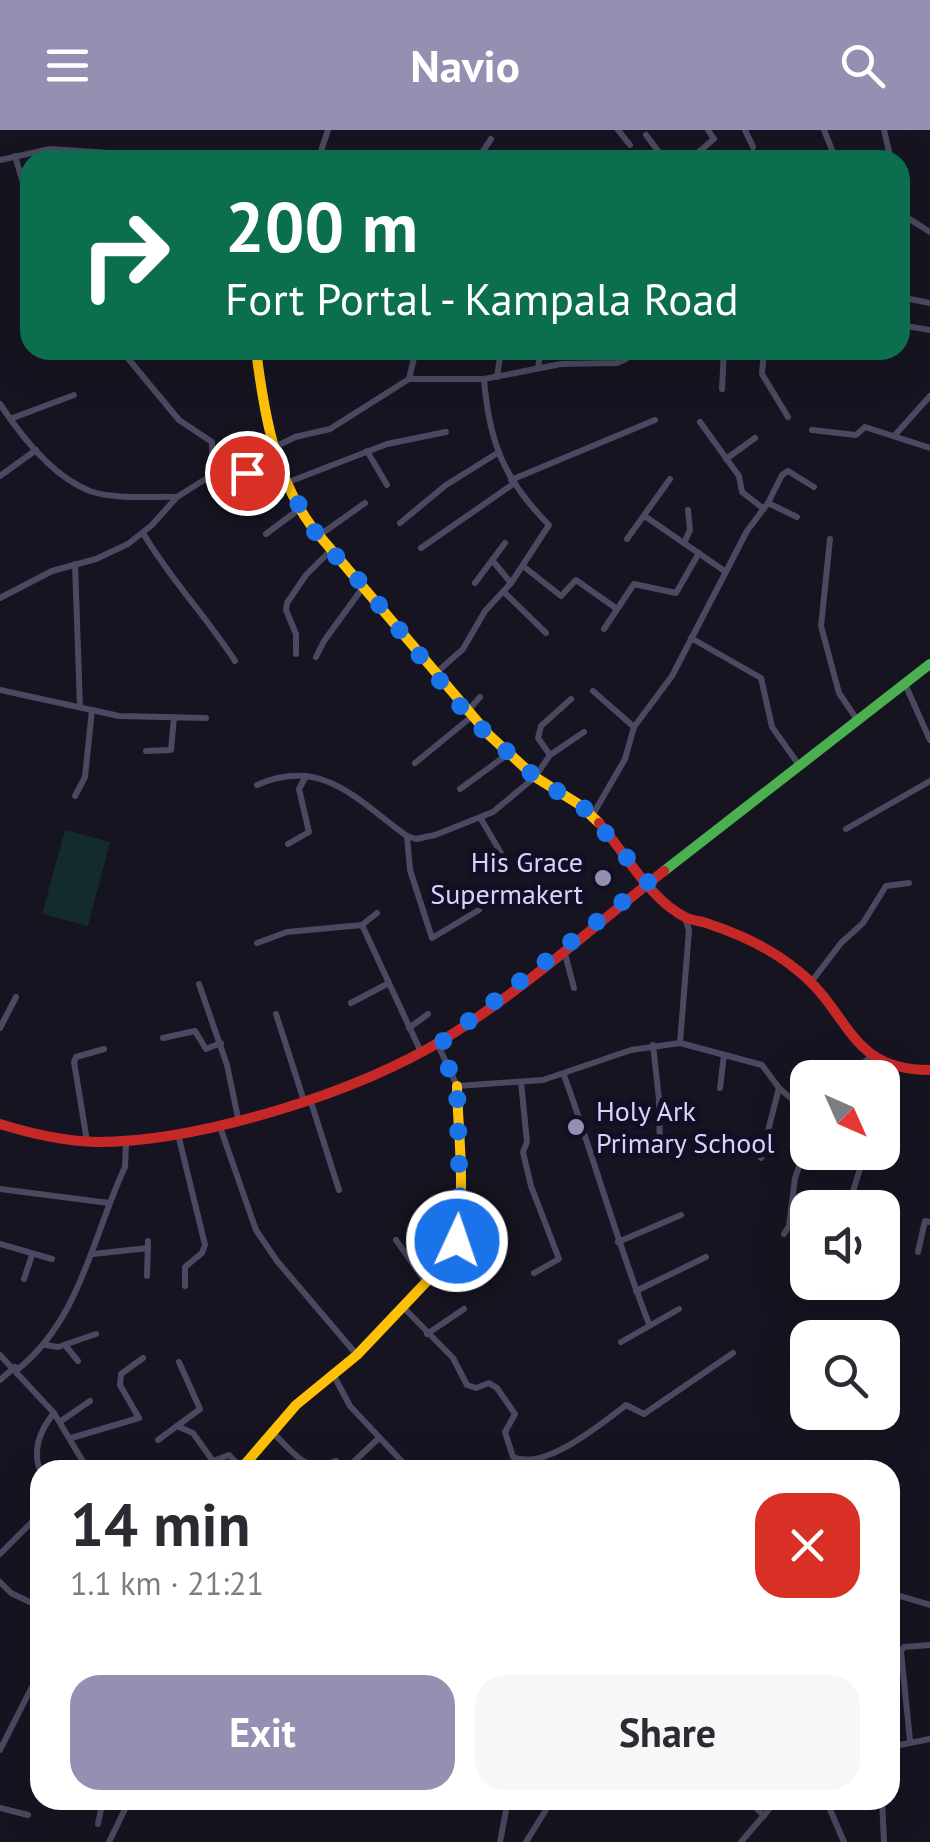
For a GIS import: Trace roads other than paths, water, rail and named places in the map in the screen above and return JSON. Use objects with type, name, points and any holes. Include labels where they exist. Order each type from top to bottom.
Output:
[{"type":"street","points":[[618,130],[630,145]]},
{"type":"street","points":[[701,150],[714,139],[708,130]]},
{"type":"street","points":[[744,130],[753,147]]},
{"type":"street","points":[[646,135],[657,150]]},
{"type":"street","points":[[484,150],[491,139]]},
{"type":"street","points":[[0,160],[20,155]]},
{"type":"street","points":[[16,156],[20,170]]},
{"type":"street","points":[[130,360],[179,420],[212,442],[212,475]]},
{"type":"street","points":[[258,360],[273,448],[298,510],[468,716],[535,777],[592,816],[648,882],[685,917],[708,923],[758,948],[795,967],[812,981],[826,996],[846,1033],[881,1060]]},
{"type":"street","points":[[409,379],[416,360]]},
{"type":"street","points":[[497,377],[499,360]]},
{"type":"street","points":[[538,368],[539,360]]},
{"type":"street","points":[[273,448],[295,437],[330,429],[409,379],[484,379],[570,363],[624,360]]},
{"type":"street","points":[[722,389],[723,360]]},
{"type":"street","points":[[763,360],[762,374],[788,417]]},
{"type":"street","points":[[436,673],[462,649],[549,525],[522,498],[498,452],[488,416],[484,379]]},
{"type":"street","points":[[10,419],[74,395]]},
{"type":"street","points":[[895,435],[930,396]]},
{"type":"street","points":[[0,404],[36,450],[90,490],[177,497]]},
{"type":"street","points":[[422,548],[512,482],[655,420]]},
{"type":"street","points":[[700,422],[742,481],[742,492],[797,518]]},
{"type":"street","points":[[812,430],[856,435],[865,427],[930,448]]},
{"type":"street","points":[[0,598],[52,571],[116,550],[143,533],[177,497],[212,475],[247,473],[286,483],[367,451],[446,432]]},
{"type":"street","points":[[726,459],[755,438]]},
{"type":"street","points":[[0,476],[36,450]]},
{"type":"street","points":[[367,451],[387,485]]},
{"type":"street","points":[[400,524],[446,485],[498,452]]},
{"type":"street","points":[[592,816],[625,759],[634,727],[672,676],[747,531],[782,475],[788,471],[814,486]]},
{"type":"street","points":[[626,539],[670,480]]},
{"type":"street","points":[[318,537],[364,503]]},
{"type":"street","points":[[266,534],[298,510]]},
{"type":"street","points":[[684,543],[690,530],[688,510]]},
{"type":"street","points":[[646,517],[726,572]]},
{"type":"street","points":[[143,533],[164,568],[212,624],[235,661]]},
{"type":"street","points":[[830,539],[821,626],[839,693],[858,721]]},
{"type":"street","points":[[475,583],[505,543]]},
{"type":"street","points":[[296,654],[296,634],[287,603],[306,575],[330,551]]},
{"type":"street","points":[[604,629],[634,584],[676,593],[699,553]]},
{"type":"street","points":[[492,560],[511,583]]},
{"type":"street","points":[[74,564],[80,707]]},
{"type":"street","points":[[523,566],[561,596],[576,580],[617,610]]},
{"type":"street","points":[[316,656],[364,586]]},
{"type":"street","points":[[504,592],[546,633]]},
{"type":"street","points":[[691,638],[761,678],[772,727],[799,766]]},
{"type":"street","points":[[0,1124],[38,1134],[126,1143],[178,1134],[307,1100],[373,1078],[422,1054],[929,668]]},
{"type":"street","points":[[905,684],[930,740]]},
{"type":"street","points":[[0,690],[119,716],[206,718]]},
{"type":"street","points":[[593,691],[634,727]]},
{"type":"street","points":[[415,763],[468,716],[480,697]]},
{"type":"street","points":[[550,755],[538,738],[541,726],[571,699]]},
{"type":"street","points":[[75,796],[85,777],[92,710]]},
{"type":"street","points":[[146,751],[171,750],[174,717]]},
{"type":"street","points":[[257,785],[291,774],[345,789],[416,839],[481,819],[535,777],[550,755],[584,732]]},
{"type":"street","points":[[460,789],[510,753]]},
{"type":"street","points":[[288,844],[309,832],[299,789],[306,776]]},
{"type":"street","points":[[846,828],[928,782],[930,794]]},
{"type":"street","points":[[481,819],[501,854]]},
{"type":"street","points":[[407,836],[410,870],[432,938],[479,910]]},
{"type":"street","points":[[812,981],[863,922],[886,886],[909,882]]},
{"type":"street","points":[[257,942],[287,932],[362,924],[377,913]]},
{"type":"street","points":[[680,1042],[689,930],[685,917]]},
{"type":"street","points":[[362,924],[386,984],[422,1054]]},
{"type":"street","points":[[564,949],[574,988]]},
{"type":"street","points":[[198,984],[220,1043],[238,1118]]},
{"type":"street","points":[[351,1003],[386,984]]},
{"type":"street","points":[[0,1028],[16,997]]},
{"type":"street","points":[[276,1014],[339,1190]]},
{"type":"street","points":[[408,1028],[428,1014]]},
{"type":"street","points":[[162,1038],[195,1031],[206,1048],[220,1043]]},
{"type":"street","points":[[457,1086],[564,1076],[607,1058],[680,1042],[762,1065],[779,1088],[790,1095]]},
{"type":"street","points":[[249,1460],[296,1405],[358,1355],[443,1266],[457,1241],[457,1086],[438,1045]]},
{"type":"street","points":[[653,1045],[660,1098],[660,1152]]},
{"type":"street","points":[[87,1140],[74,1062],[76,1056],[104,1048]]},
{"type":"street","points":[[720,1088],[724,1055]]},
{"type":"street","points":[[867,1060],[873,1056]]},
{"type":"street","points":[[900,1069],[930,1070]]},
{"type":"street","points":[[564,1076],[597,1165],[617,1242],[649,1324]]},
{"type":"street","points":[[521,1082],[527,1142],[523,1152],[531,1186],[559,1259],[534,1273]]},
{"type":"street","points":[[761,1158],[779,1088]]},
{"type":"street","points":[[219,1124],[256,1230],[277,1262],[358,1355]]},
{"type":"street","points":[[178,1134],[205,1246],[185,1267],[185,1286]]},
{"type":"street","points":[[0,1380],[45,1346],[69,1307],[125,1167],[126,1143]]},
{"type":"street","points":[[784,1234],[799,1170]]},
{"type":"street","points":[[0,1189],[109,1203]]},
{"type":"street","points":[[617,1242],[681,1215]]},
{"type":"street","points":[[918,1252],[925,1221],[930,1222]]},
{"type":"street","points":[[396,1240],[425,1282]]},
{"type":"street","points":[[0,1244],[52,1259]]},
{"type":"street","points":[[92,1254],[148,1245],[147,1276]]},
{"type":"street","points":[[24,1279],[32,1255]]},
{"type":"street","points":[[636,1290],[706,1256]]},
{"type":"street","points":[[402,1306],[453,1358],[467,1385],[476,1388],[490,1382],[497,1388],[515,1414],[505,1432],[512,1457],[519,1460]]},
{"type":"street","points":[[621,1342],[679,1308]]},
{"type":"street","points":[[427,1334],[464,1309]]},
{"type":"street","points":[[45,1346],[65,1345],[96,1334]]},
{"type":"street","points":[[65,1345],[78,1361]]},
{"type":"street","points":[[531,1460],[551,1455],[626,1406],[644,1414],[734,1352]]},
{"type":"street","points":[[0,1355],[54,1413],[83,1460]]},
{"type":"street","points":[[71,1438],[139,1418],[120,1385],[121,1374],[143,1358]]},
{"type":"street","points":[[158,1440],[200,1409],[179,1362]]},
{"type":"street","points":[[333,1374],[350,1406],[400,1460]]},
{"type":"street","points":[[60,1422],[90,1400]]},
{"type":"street","points":[[38,1460],[36,1449],[42,1431],[54,1413]]},
{"type":"street","points":[[177,1426],[193,1433],[212,1460]]},
{"type":"street","points":[[273,1433],[302,1460]]},
{"type":"street","points":[[356,1460],[379,1438]]},
{"type":"street","points":[[0,1554],[30,1524]]},
{"type":"street","points":[[0,1582],[30,1602]]},
{"type":"street","points":[[900,1597],[930,1606]]},
{"type":"street","points":[[910,1742],[901,1650],[930,1645]]},
{"type":"street","points":[[0,1750],[30,1691]]},
{"type":"street","points":[[900,1744],[930,1738]]},
{"type":"street","points":[[0,1808],[28,1815]]},
{"type":"street","points":[[98,1824],[101,1810]]},
{"type":"street","points":[[109,1842],[125,1810]]},
{"type":"street","points":[[500,1842],[506,1810]]},
{"type":"street","points":[[526,1842],[546,1810]]},
{"type":"street","points":[[758,1810],[764,1816]]},
{"type":"street","points":[[741,1842],[769,1810]]},
{"type":"street","points":[[830,1810],[844,1842]]},
{"type":"street","points":[[882,1810],[884,1842]]},
{"type":"place","name":"His Grace Supermakert","points":[[603,878]]},
{"type":"place","name":"Holy Ark Primary School","points":[[576,1127]]}]
